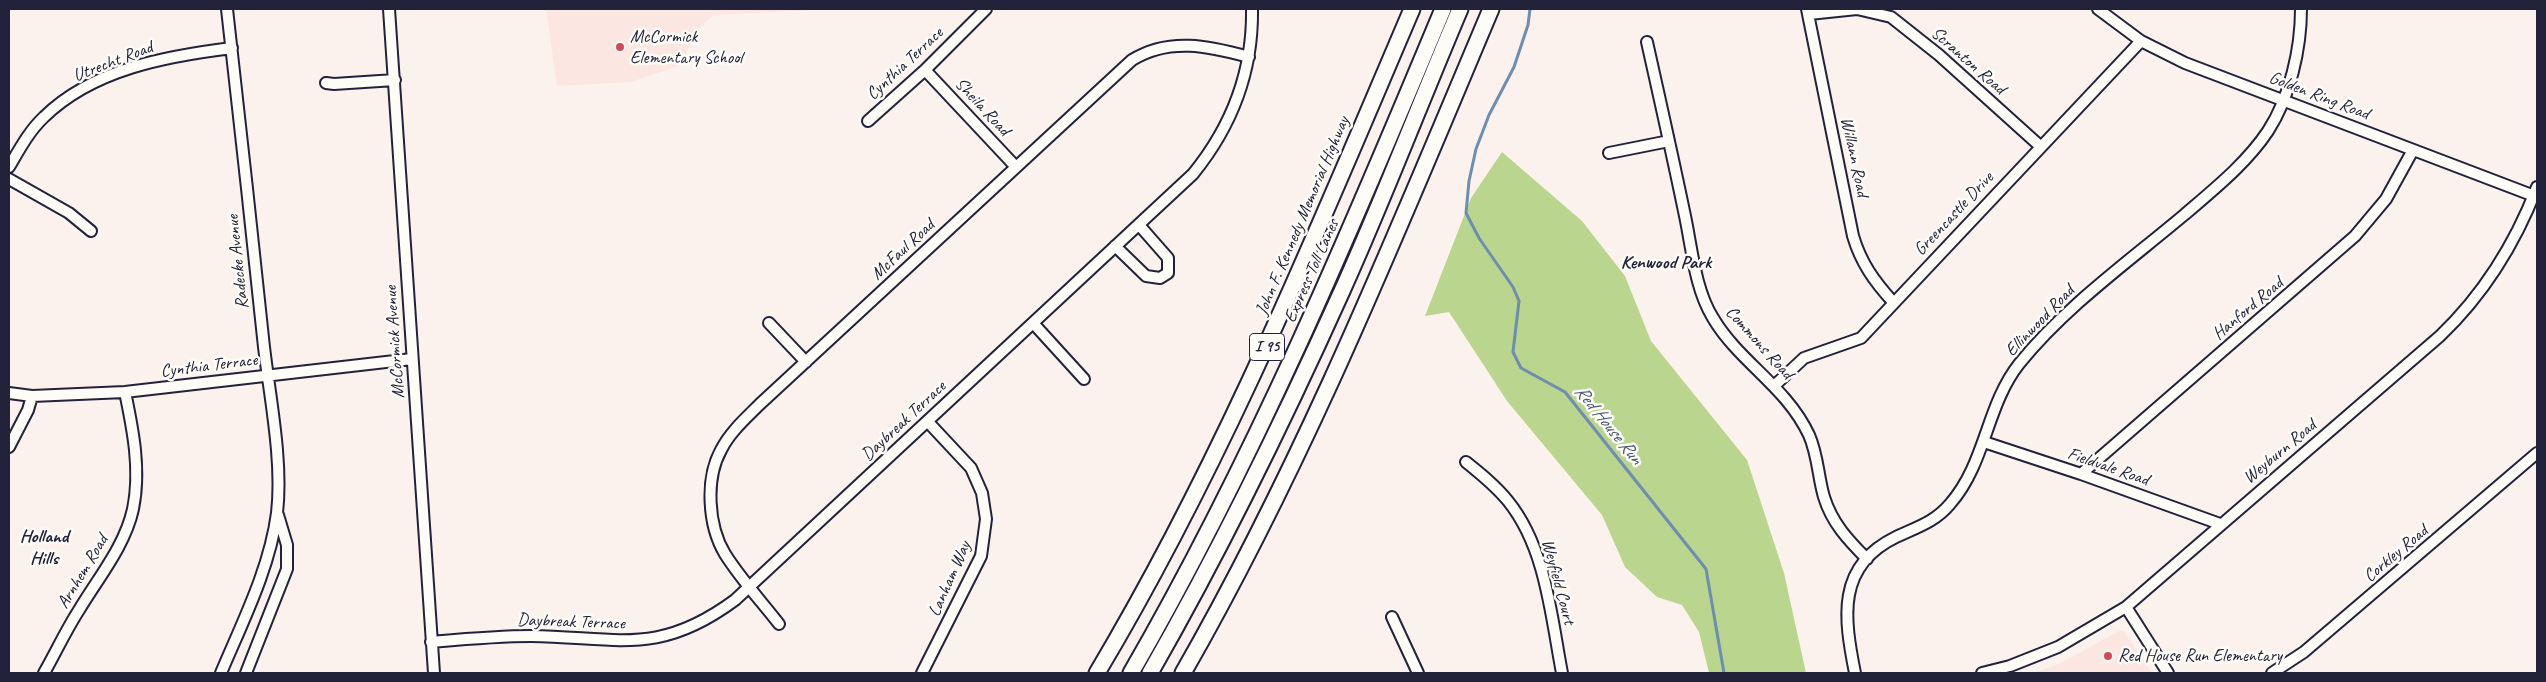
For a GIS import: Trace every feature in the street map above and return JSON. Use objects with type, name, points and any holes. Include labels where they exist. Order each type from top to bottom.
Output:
[{"type":"highway","name":"John F. Kennedy Memorial Highway","points":[[1097,673],[1176,533],[1229,429],[1278,323],[1412,9]]},
{"type":"highway","name":"Express Toll Lanes","points":[[1131,673],[1213,526],[1283,382],[1337,262],[1443,9]]},
{"type":"highway","name":"Express Toll Lanes","points":[[1150,673],[1230,526],[1296,393],[1342,292],[1460,9]]},
{"type":"highway","points":[[1183,673],[1265,522],[1330,387],[1368,302],[1491,9]]},
{"type":"street","name":"Radecke Avenue","points":[[221,673],[258,581],[272,538],[277,512],[276,440],[267,376],[227,9]]},
{"type":"street","name":"McCormick Avenue","points":[[389,9],[434,673]]},
{"type":"street","name":"Cynthia Terrace","points":[[868,121],[925,70],[986,9]]},
{"type":"street","name":"Daybreak Terrace","points":[[432,642],[501,636],[616,641],[657,639],[697,626],[723,609],[928,422],[1185,182],[1210,152],[1241,88],[1249,57],[1252,9]]},
{"type":"street","name":"Scranton Road","points":[[1808,11],[1857,9],[1890,18],[1939,55],[2040,146]]},
{"type":"street","name":"Golden Ring Road","points":[[2098,9],[2140,41],[2185,63],[2414,150],[2536,193]]},
{"type":"street","name":"Ellinwood Road","points":[[1855,673],[1848,637],[1846,604],[1851,584],[1867,559],[1882,546],[1927,524],[1939,515],[1962,489],[1984,442],[1997,398],[2005,383],[2030,350],[2064,316],[2235,170],[2266,133],[2282,99],[2295,57],[2300,25],[2300,9]]},
{"type":"street","name":"Willann Road","points":[[1808,11],[1858,250],[1875,282],[1893,302]]},
{"type":"street","name":"Greencastle Drive","points":[[1774,385],[1804,358],[1861,338],[2140,41]]},
{"type":"street","name":"Commons Road","points":[[1648,42],[1695,265],[1708,308],[1730,341],[1791,404],[1809,436],[1817,461],[1824,496],[1832,517],[1848,540],[1867,559]]},
{"type":"street","name":"McFaul Road","points":[[779,624],[725,554],[718,540],[712,510],[715,468],[720,452],[732,433],[760,404],[1016,166],[1144,52],[1161,47],[1186,45],[1210,47],[1249,57]]},
{"type":"street","name":"Utrecht Road","points":[[9,167],[28,136],[43,118],[75,92],[116,74],[181,54],[232,48]]},
{"type":"street","name":"Sheila Road","points":[[925,70],[1016,166]]},
{"type":"street","points":[[326,83],[395,80]]},
{"type":"street","points":[[1609,153],[1669,140]]},
{"type":"street","name":"Hanford Road","points":[[2081,474],[2355,236],[2386,199],[2414,150]]},
{"type":"street","points":[[9,179],[69,213],[91,231]]},
{"type":"street","name":"Weyburn Road","points":[[1982,673],[2010,666],[2058,648],[2126,607],[2220,524],[2306,453],[2440,336],[2467,309],[2503,260],[2536,193]]},
{"type":"street","points":[[1115,246],[1146,276],[1160,278],[1168,272],[1168,258],[1139,225]]},
{"type":"street","points":[[769,323],[806,362]]},
{"type":"street","points":[[1033,323],[1084,379]]},
{"type":"street","name":"Cynthia Terrace","points":[[9,393],[32,396],[125,392],[412,359]]},
{"type":"street","name":"Arnhem Road","points":[[44,673],[78,612],[114,554],[133,509],[136,459],[134,433],[125,392]]},
{"type":"street","points":[[9,447],[28,410],[32,396]]},
{"type":"street","name":"Lanham Way","points":[[922,673],[981,556],[986,519],[982,493],[970,468],[928,422]]},
{"type":"street","name":"Fieldvale Road","points":[[1984,442],[2081,474],[2220,524]]},
{"type":"street","name":"Corkley Road","points":[[2272,673],[2286,665],[2378,590],[2537,453]]},
{"type":"street","name":"Weyfield Court","points":[[1466,462],[1504,496],[1526,528],[1538,559],[1562,673]]},
{"type":"street","name":"Radecke Avenue","points":[[246,673],[286,569],[287,545],[277,512]]},
{"type":"street","points":[[2126,607],[2168,673]]},
{"type":"street","points":[[1392,617],[1418,673]]},
{"type":"street","points":[[2286,665],[2294,673]]},
{"type":"shaded area","name":"McCormick Elementary School","points":[[546,9],[832,9],[713,15],[700,28],[678,66],[631,82],[557,86]]},
{"type":"shaded area","name":"Red House Run Elementary","points":[[2119,631],[2124,631],[2152,673],[2034,673],[2061,663]]},
{"type":"green space","points":[[1502,152],[1582,221],[1625,276],[1651,341],[1747,460],[1784,573],[1806,673],[1709,673],[1699,632],[1682,605],[1657,597],[1625,567],[1602,515],[1507,401],[1449,312],[1425,316],[1471,198]]},
{"type":"waterway","name":"Red House Run","points":[[1530,9],[1528,25],[1514,67],[1489,115],[1476,149],[1469,181],[1466,213],[1479,238],[1513,287],[1519,301],[1513,352],[1521,368],[1565,392],[1706,569],[1724,673]]},
{"type":"place","name":"McCormick Elementary School","points":[[620,47]]},
{"type":"place","name":"Red House Run Elementary","points":[[2108,656]]},
{"type":"district","name":"Kenwood Park","points":[[1666,263]]},
{"type":"district","name":"Holland Hills","points":[[44,548]]}]
